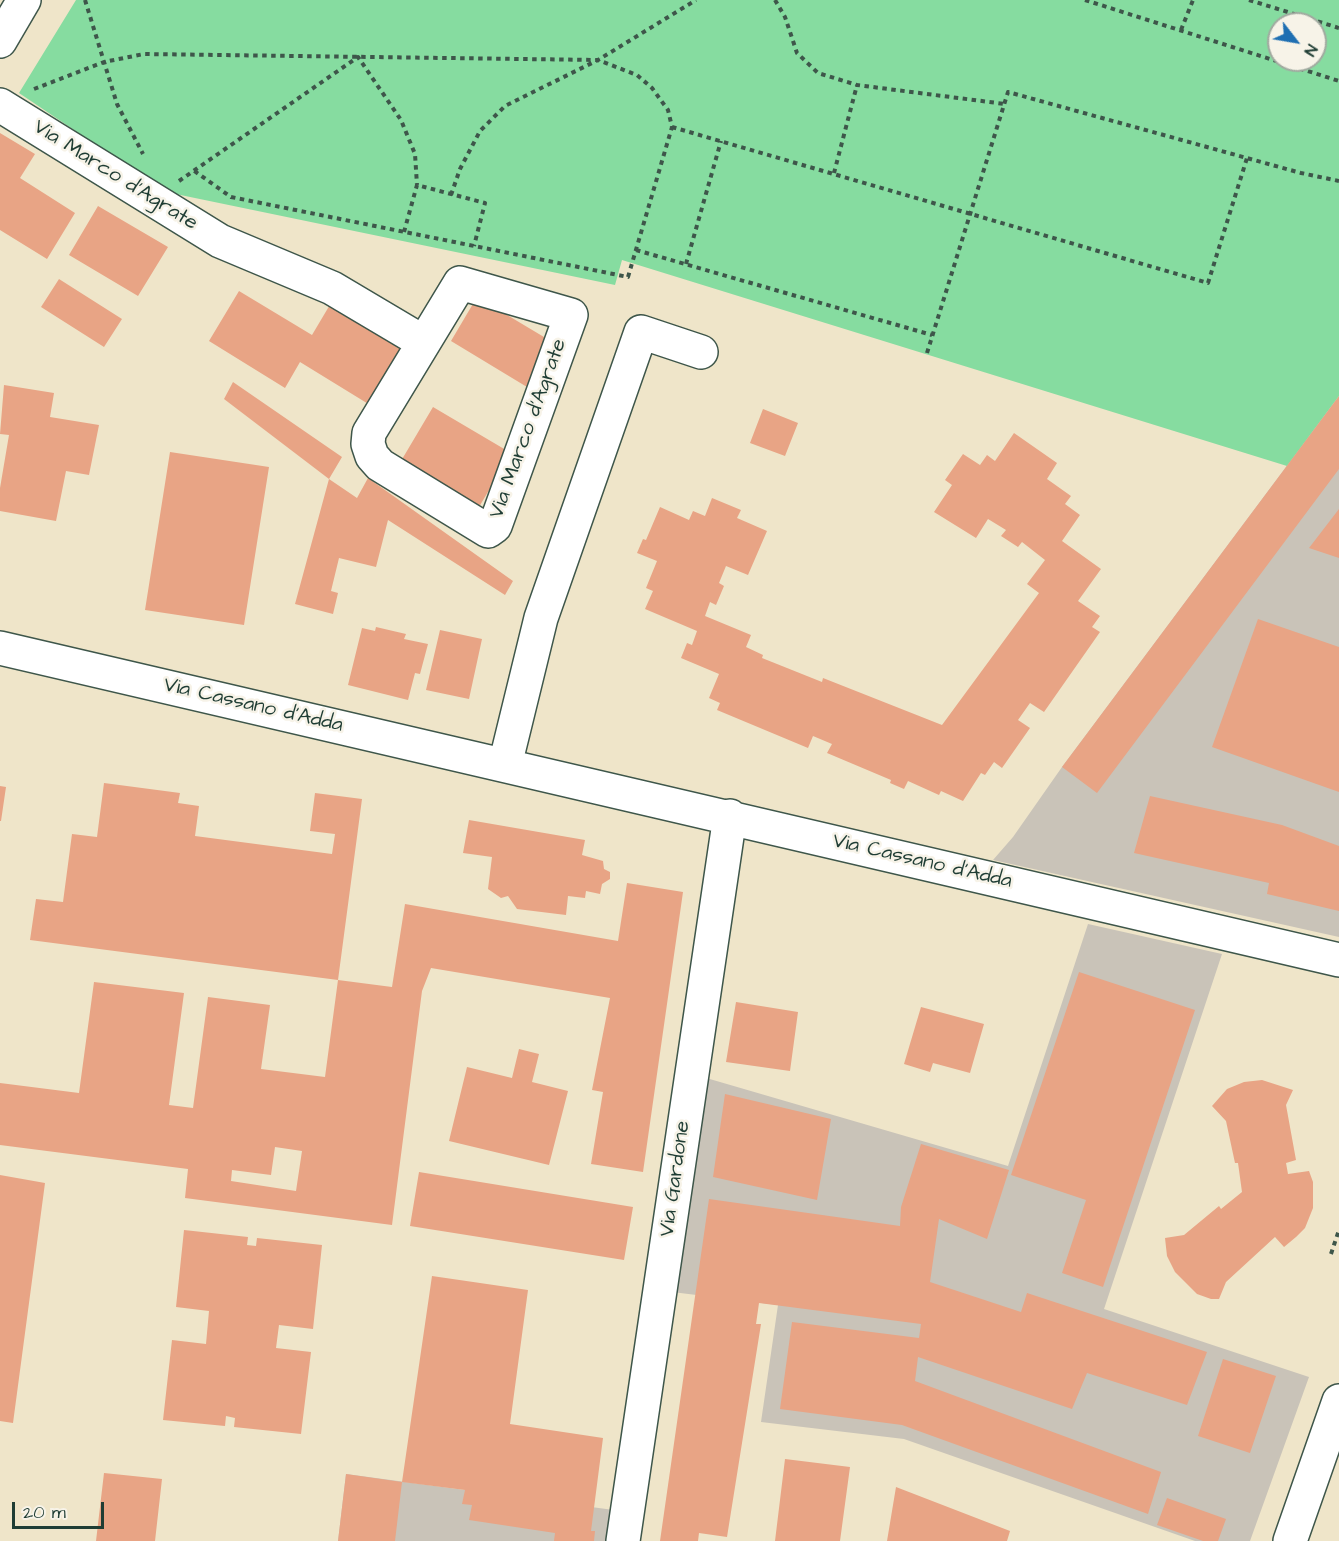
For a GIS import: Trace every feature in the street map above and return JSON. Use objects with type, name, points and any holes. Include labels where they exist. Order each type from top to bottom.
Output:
[{"type":"street","points":[[0,41],[24,0]]},
{"type":"street","name":"Via Marco d'Agrate","points":[[13,98],[159,204],[219,241],[332,288],[423,342]]},
{"type":"street","name":"Via Marco d'Agrate","points":[[460,283],[571,315],[492,529],[488,531],[380,465],[372,456],[368,444],[369,433],[423,342],[460,283]]},
{"type":"street","points":[[506,765],[541,618],[641,332],[701,352]]},
{"type":"street","name":"Via Cassano d'Adda","points":[[0,648],[730,816],[1339,960]]},
{"type":"street","name":"Via Gardone","points":[[623,1541],[730,816]]},
{"type":"street","points":[[1290,1541],[1339,1401]]},
{"type":"path","points":[[85,0],[117,104],[137,145],[149,163]]},
{"type":"path","points":[[451,195],[460,169],[480,131],[505,106],[598,60],[696,0]]},
{"type":"path","points":[[775,0],[785,17],[797,53],[818,73],[857,85],[1005,104]]},
{"type":"path","points":[[1085,0],[1339,81]]},
{"type":"path","points":[[1181,31],[1192,0]]},
{"type":"path","points":[[1249,0],[1339,28]]},
{"type":"path","points":[[13,98],[104,62],[144,54],[598,60],[637,75],[652,88],[668,110],[672,127],[628,276],[231,197],[193,170]]},
{"type":"path","points":[[159,204],[168,189],[193,170],[358,57]]},
{"type":"path","points":[[358,57],[400,120],[415,154],[417,185],[404,232]]},
{"type":"path","points":[[834,173],[857,85]]},
{"type":"path","points":[[927,352],[1008,92],[1339,181]]},
{"type":"path","points":[[672,127],[1208,283],[1247,158]]},
{"type":"path","points":[[686,264],[721,141]]},
{"type":"path","points":[[417,185],[485,203],[474,246]]},
{"type":"path","points":[[636,250],[932,335]]},
{"type":"path","points":[[1331,1254],[1339,1230]]},
{"type":"shaded area","points":[[1339,396],[1339,937],[993,860],[1013,837],[1062,767]]},
{"type":"shaded area","points":[[1088,924],[1222,954],[1104,1309],[1309,1377],[1250,1541],[1195,1541],[904,1439],[761,1422],[778,1305],[664,1291],[696,1075],[1008,1166]]},
{"type":"shaded area","points":[[346,1474],[621,1511],[617,1541],[338,1541]]},
{"type":"green space","points":[[76,0],[1339,0],[1339,396],[1287,466],[622,260],[615,285],[166,192],[19,93]]},
{"type":"building","points":[[0,133],[35,154],[20,178],[75,213],[47,259],[0,230]]},
{"type":"building","points":[[98,206],[168,247],[138,296],[69,255]]},
{"type":"building","points":[[59,279],[122,319],[104,347],[41,307]]},
{"type":"building","points":[[239,291],[312,335],[331,303],[405,348],[370,405],[300,362],[285,388],[209,341]]},
{"type":"building","points":[[477,297],[554,343],[527,387],[451,341]]},
{"type":"building","points":[[233,382],[342,457],[329,479],[224,399]]},
{"type":"building","points":[[4,385],[54,393],[50,417],[99,425],[89,475],[66,471],[56,521],[0,511],[0,488],[9,435],[0,434]]},
{"type":"building","points":[[1339,396],[1339,469],[1097,793],[1062,767]]},
{"type":"building","points":[[433,407],[511,453],[479,507],[401,461]]},
{"type":"building","points":[[763,409],[798,423],[785,456],[750,443]]},
{"type":"building","points":[[1014,433],[1057,463],[1047,479],[1071,496],[1065,504],[1080,515],[1062,541],[1101,569],[1078,601],[1100,616],[1092,627],[1100,632],[1044,712],[1030,703],[1018,720],[1030,728],[1002,768],[994,762],[985,775],[981,773],[963,801],[941,791],[939,795],[908,781],[904,789],[890,783],[891,780],[827,753],[832,744],[813,736],[808,748],[717,710],[720,703],[709,698],[719,674],[681,658],[687,643],[692,645],[697,631],[645,609],[653,591],[646,588],[657,561],[637,553],[643,539],[646,540],[660,507],[689,520],[693,511],[705,516],[712,498],[741,510],[737,518],[767,531],[748,575],[726,566],[719,583],[724,586],[716,605],[710,602],[705,616],[751,635],[746,647],[763,655],[762,658],[822,682],[823,678],[942,725],[1039,593],[1027,584],[1045,560],[1022,542],[1018,547],[1001,536],[1006,530],[988,519],[976,538],[934,512],[952,485],[945,480],[963,454],[980,465],[987,455],[995,461]]},
{"type":"building","points":[[170,452],[269,467],[244,625],[145,610]]},
{"type":"building","points":[[368,478],[513,581],[505,595],[388,520],[376,567],[339,558],[331,591],[338,593],[333,614],[295,604],[329,479],[357,498]]},
{"type":"building","points":[[1339,509],[1339,558],[1309,548]]},
{"type":"building","points":[[1258,619],[1339,647],[1339,792],[1212,747]]},
{"type":"building","points":[[376,627],[406,634],[404,639],[428,644],[420,674],[415,673],[408,700],[348,685],[362,628],[375,631]]},
{"type":"building","points":[[440,630],[482,639],[469,699],[426,690]]},
{"type":"building","points":[[104,783],[180,793],[178,803],[199,806],[195,836],[332,854],[335,834],[310,831],[315,793],[362,799],[338,980],[30,940],[36,899],[63,902],[72,834],[97,837]]},
{"type":"building","points":[[0,786],[6,787],[1,821],[0,821]]},
{"type":"building","points":[[1150,796],[1282,825],[1339,846],[1339,911],[1267,894],[1269,883],[1134,853]]},
{"type":"building","points":[[469,820],[585,840],[582,855],[603,861],[604,869],[610,872],[610,879],[602,884],[600,894],[586,891],[585,898],[568,896],[566,915],[517,909],[508,896],[501,898],[488,889],[492,857],[463,853]]},
{"type":"building","points":[[627,883],[683,892],[643,1172],[591,1164],[603,1092],[592,1090],[610,998],[431,968],[422,991],[392,1225],[185,1198],[188,1169],[0,1145],[0,1083],[79,1093],[94,982],[184,993],[169,1105],[193,1108],[208,997],[270,1005],[261,1069],[325,1077],[338,980],[392,987],[405,904],[618,941]],"holes":[[[275,1147],[302,1151],[296,1191],[231,1181],[232,1170],[271,1175]]]},
{"type":"building","points":[[1079,972],[1195,1010],[1103,1287],[1062,1273],[1086,1200],[1011,1175]]},
{"type":"building","points":[[736,1002],[798,1012],[790,1071],[726,1062]]},
{"type":"building","points":[[921,1007],[984,1024],[970,1073],[933,1063],[930,1072],[904,1064]]},
{"type":"building","points":[[519,1049],[539,1054],[532,1082],[568,1091],[549,1165],[449,1141],[467,1067],[512,1078]]},
{"type":"building","points":[[1262,1080],[1293,1090],[1286,1105],[1296,1160],[1286,1163],[1288,1174],[1309,1171],[1313,1182],[1313,1208],[1305,1228],[1296,1237],[1284,1247],[1275,1237],[1226,1282],[1219,1299],[1211,1299],[1197,1294],[1175,1272],[1167,1256],[1165,1238],[1184,1235],[1219,1206],[1221,1209],[1242,1192],[1238,1163],[1235,1163],[1226,1121],[1212,1106],[1227,1089],[1244,1082]]},
{"type":"building","points":[[725,1094],[831,1119],[817,1200],[713,1177]]},
{"type":"building","points":[[921,1144],[1009,1170],[987,1239],[939,1219],[930,1282],[1021,1312],[1027,1293],[1207,1352],[1187,1405],[1087,1373],[1072,1409],[918,1357],[915,1381],[1161,1472],[1148,1514],[902,1425],[780,1409],[792,1322],[919,1338],[921,1324],[759,1303],[756,1324],[761,1324],[727,1537],[699,1533],[698,1541],[660,1541],[709,1199],[900,1226],[901,1207]]},
{"type":"building","points":[[419,1172],[633,1207],[624,1260],[410,1226]]},
{"type":"building","points":[[0,1175],[45,1183],[13,1423],[0,1421]]},
{"type":"building","points":[[184,1230],[248,1237],[247,1245],[256,1246],[257,1238],[322,1245],[313,1329],[279,1325],[276,1348],[311,1352],[301,1434],[234,1427],[235,1418],[226,1416],[225,1426],[163,1420],[172,1340],[206,1344],[209,1311],[176,1307]]},
{"type":"building","points":[[432,1276],[528,1290],[510,1424],[603,1438],[591,1531],[595,1531],[594,1541],[554,1541],[555,1533],[469,1520],[472,1505],[462,1504],[465,1490],[402,1482]]},
{"type":"building","points":[[1223,1359],[1276,1376],[1250,1453],[1198,1436]]},
{"type":"building","points":[[785,1459],[850,1467],[840,1541],[775,1541]]},
{"type":"building","points":[[104,1473],[162,1479],[155,1541],[96,1541]]},
{"type":"building","points":[[346,1474],[402,1482],[395,1541],[338,1541]]},
{"type":"building","points":[[896,1487],[1010,1531],[1007,1541],[887,1541]]},
{"type":"building","points":[[1167,1498],[1226,1519],[1218,1541],[1203,1541],[1157,1525]]}]
